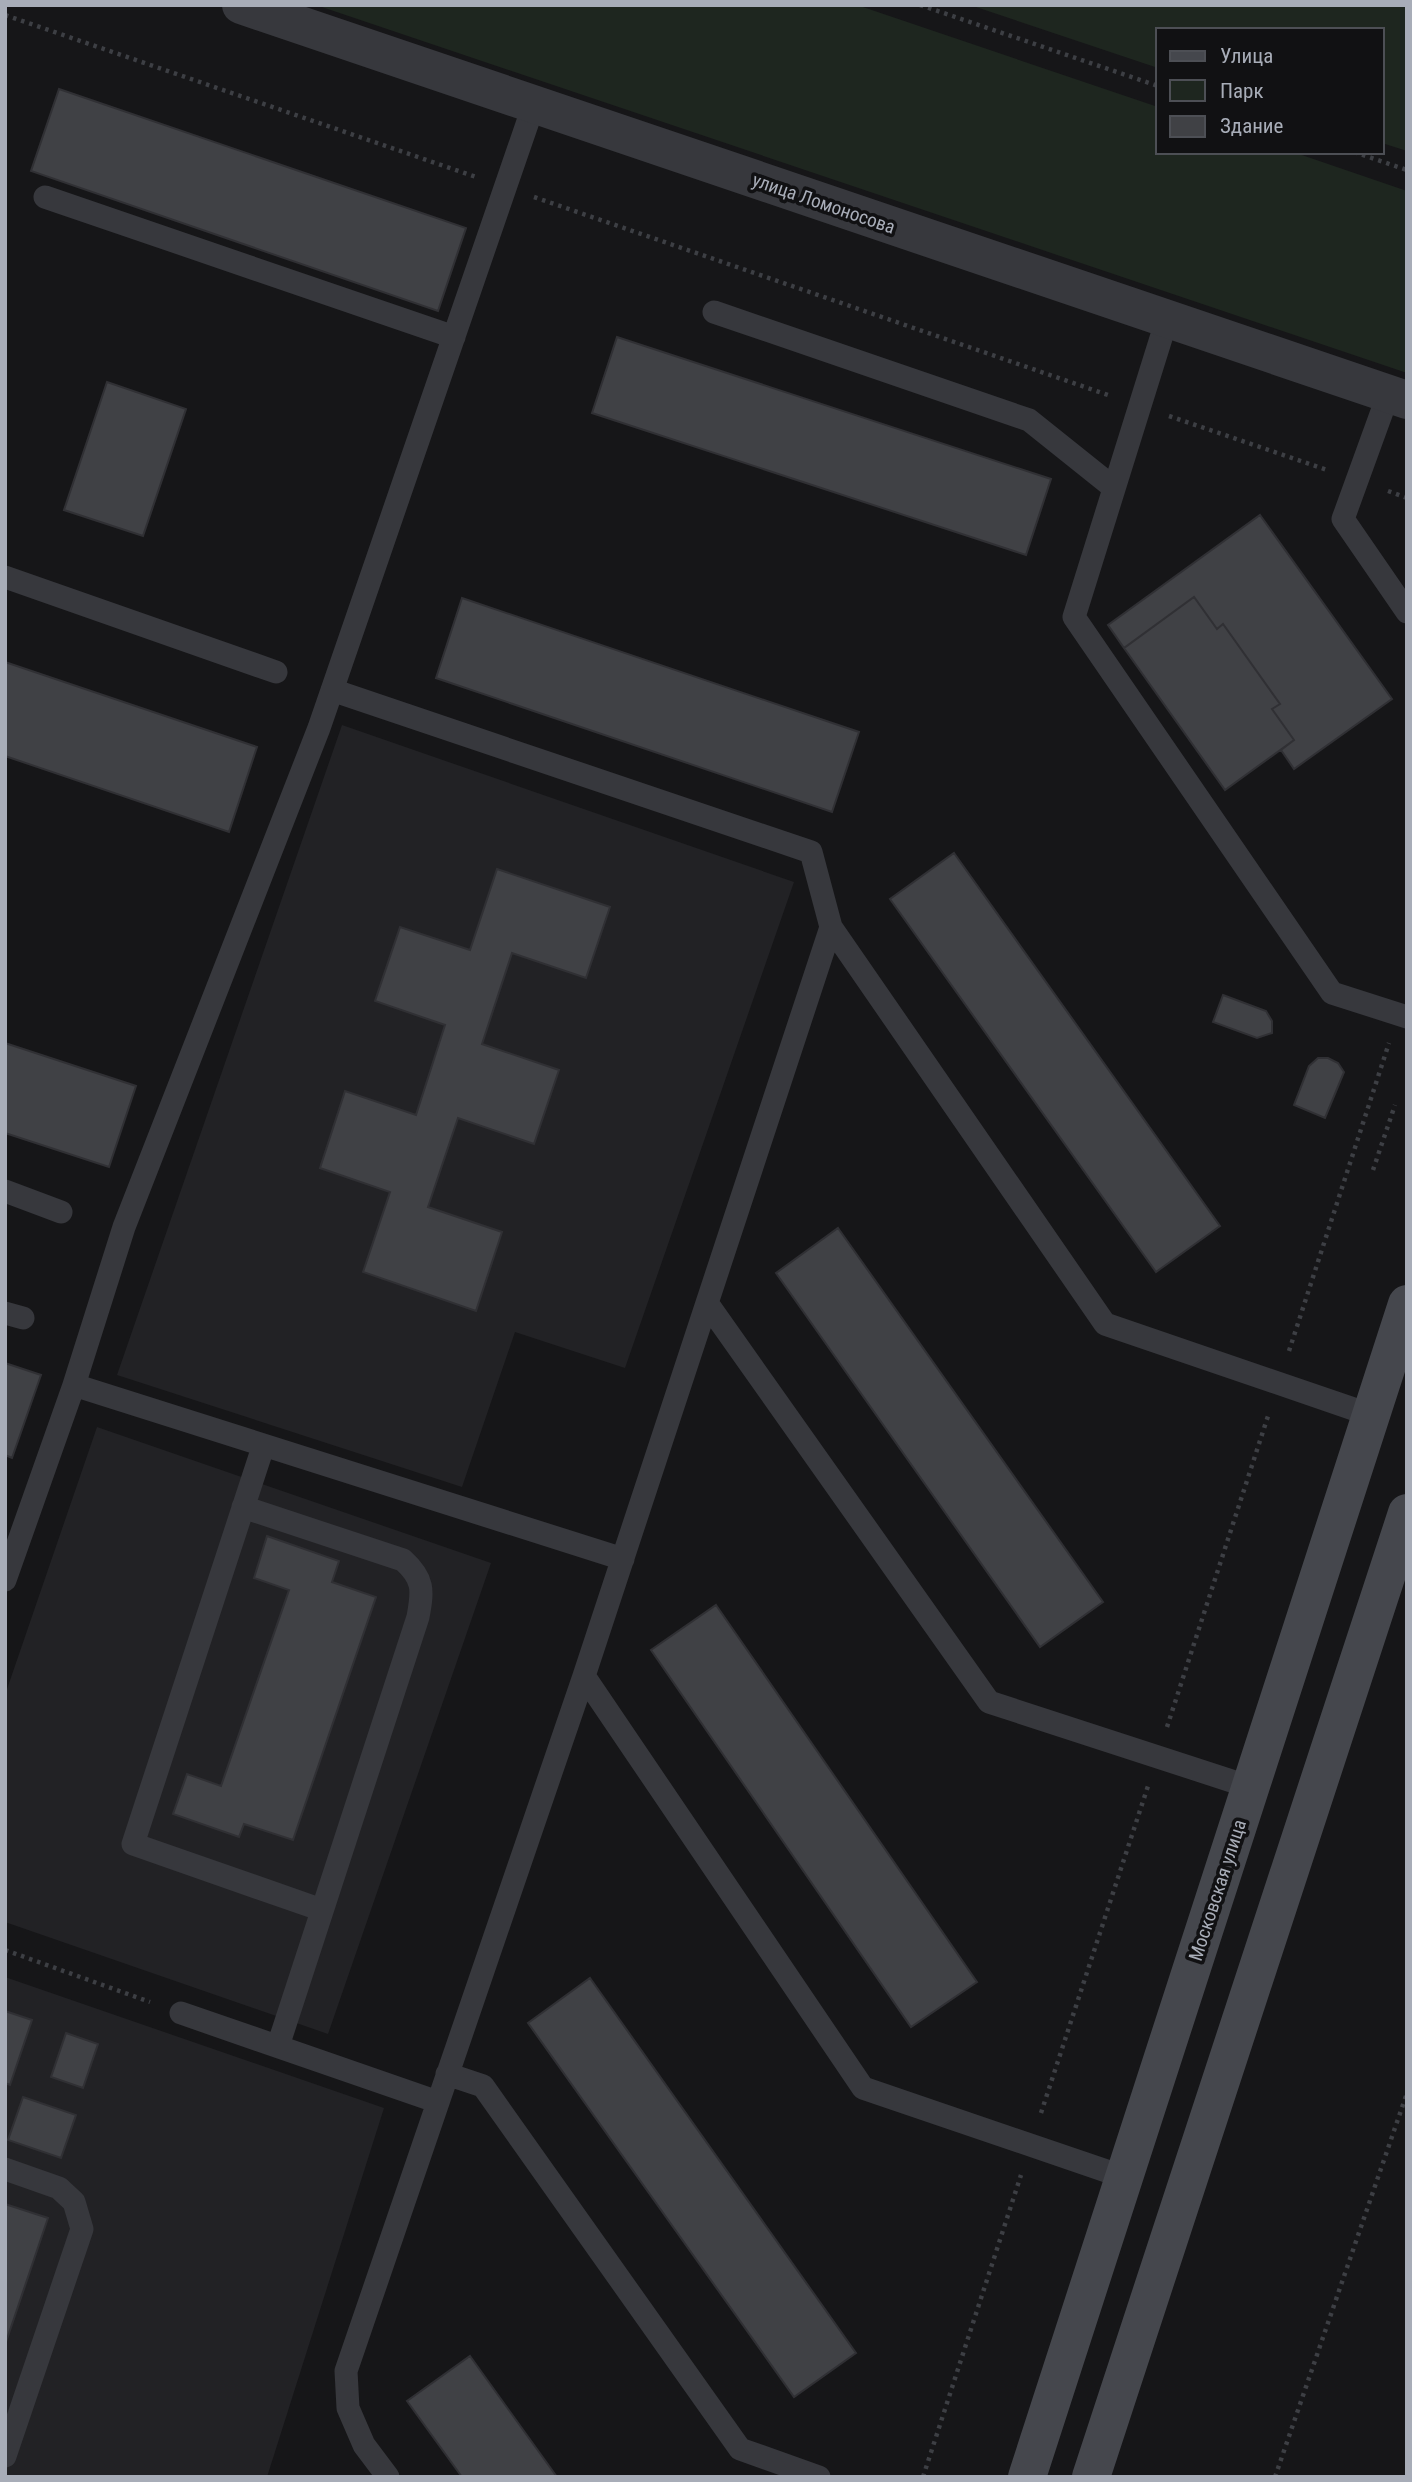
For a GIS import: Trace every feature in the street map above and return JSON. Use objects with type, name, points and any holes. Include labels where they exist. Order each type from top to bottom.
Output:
[{"type":"main road","name":"Московская улица","points":[[1027,2477],[1407,1304]]},
{"type":"main road","points":[[1091,2477],[1407,1513]]},
{"type":"street","name":"улица Ломоносова","points":[[241,5],[1398,397]]},
{"type":"lane","points":[[5,1580],[74,1385],[124,1227],[332,690],[534,104]]},
{"type":"lane","points":[[45,197],[454,337]]},
{"type":"lane","points":[[714,312],[1029,420],[1114,488]]},
{"type":"lane","points":[[1167,319],[1074,617],[1332,993],[1407,1017]]},
{"type":"lane","points":[[1398,397],[1357,481],[1343,519],[1407,612]]},
{"type":"lane","points":[[5,578],[276,672]]},
{"type":"lane","points":[[332,690],[811,852],[831,927],[1105,1324],[1371,1415]]},
{"type":"lane","points":[[388,2477],[364,2445],[348,2408],[346,2371],[623,1559],[831,927]]},
{"type":"lane","points":[[5,1192],[61,1212]]},
{"type":"lane","points":[[707,1303],[989,1702],[1250,1787]]},
{"type":"lane","points":[[74,1385],[623,1559]]},
{"type":"lane","points":[[263,1447],[133,1844],[322,1910]]},
{"type":"lane","points":[[243,1507],[403,1560],[417,1573],[422,1593],[418,1617],[278,2046]]},
{"type":"lane","points":[[584,1675],[863,2088],[1124,2177]]},
{"type":"lane","points":[[181,2013],[438,2102]]},
{"type":"lane","points":[[447,2074],[483,2086],[740,2449],[819,2477]]},
{"type":"lane","points":[[5,2169],[59,2188],[74,2202],[82,2229],[5,2456]]},
{"type":"path","points":[[920,5],[1156,85]]},
{"type":"path","points":[[5,15],[1407,498]]},
{"type":"path","points":[[1360,154],[1407,170]]},
{"type":"path","points":[[1373,1170],[1395,1105]]},
{"type":"path","points":[[5,1950],[181,2013]]},
{"type":"path","points":[[1275,2477],[1407,2093]]},
{"type":"shaded area","points":[[342,725],[794,882],[625,1368],[515,1332],[462,1487],[117,1375]]},
{"type":"shaded area","points":[[97,1427],[491,1563],[328,2034],[5,1922],[5,1695]]},
{"type":"shaded area","points":[[5,1977],[384,2108],[267,2477],[5,2477]]},
{"type":"green space","points":[[316,5],[857,5],[1156,106],[1156,154],[1299,154],[1407,191],[1407,373]]},
{"type":"green space","points":[[970,5],[1407,5],[1407,151],[1384,144],[1384,28],[1156,28],[1156,67]]},
{"type":"building","points":[[59,89],[466,228],[438,311],[31,171]]},
{"type":"building","points":[[617,337],[1051,479],[1026,555],[592,413]]},
{"type":"building","points":[[107,382],[186,409],[143,536],[64,510]]},
{"type":"building","points":[[1260,515],[1392,699],[1294,769],[1281,750],[1294,740],[1272,709],[1280,704],[1223,624],[1217,629],[1194,597],[1124,648],[1108,625]]},
{"type":"building","points":[[1194,597],[1217,629],[1223,624],[1280,704],[1272,709],[1294,740],[1225,790],[1124,648]]},
{"type":"building","points":[[462,598],[859,732],[832,812],[436,678]]},
{"type":"building","points":[[5,662],[257,747],[229,832],[5,756]]},
{"type":"building","points":[[954,853],[1220,1226],[1156,1272],[890,899]]},
{"type":"building","points":[[497,869],[610,907],[586,978],[512,953],[482,1044],[559,1070],[534,1144],[458,1118],[428,1207],[502,1232],[476,1311],[363,1272],[390,1192],[320,1168],[345,1091],[416,1115],[445,1025],[375,1001],[400,927],[470,950]]},
{"type":"building","points":[[1223,995],[1266,1011],[1272,1021],[1272,1033],[1257,1038],[1213,1022]]},
{"type":"building","points":[[5,1043],[136,1086],[109,1167],[5,1133]]},
{"type":"building","points":[[1318,1058],[1328,1058],[1338,1063],[1344,1072],[1325,1118],[1294,1105],[1309,1066]]},
{"type":"building","points":[[838,1228],[1103,1602],[1040,1647],[776,1273]]},
{"type":"building","points":[[5,1363],[41,1375],[12,1458],[5,1455]]},
{"type":"building","points":[[267,1536],[339,1561],[332,1582],[376,1597],[293,1840],[244,1824],[239,1837],[173,1814],[187,1774],[221,1786],[289,1590],[254,1578]]},
{"type":"building","points":[[716,1605],[977,1982],[911,2027],[651,1650]]},
{"type":"building","points":[[590,1978],[856,2353],[794,2397],[528,2023]]},
{"type":"building","points":[[5,2011],[32,2020],[10,2085],[5,2083]]},
{"type":"building","points":[[66,2033],[98,2044],[83,2088],[51,2077]]},
{"type":"building","points":[[23,2097],[76,2115],[61,2158],[8,2140]]},
{"type":"building","points":[[5,2204],[48,2218],[5,2345]]},
{"type":"building","points":[[470,2356],[557,2477],[462,2477],[407,2401]]}]
